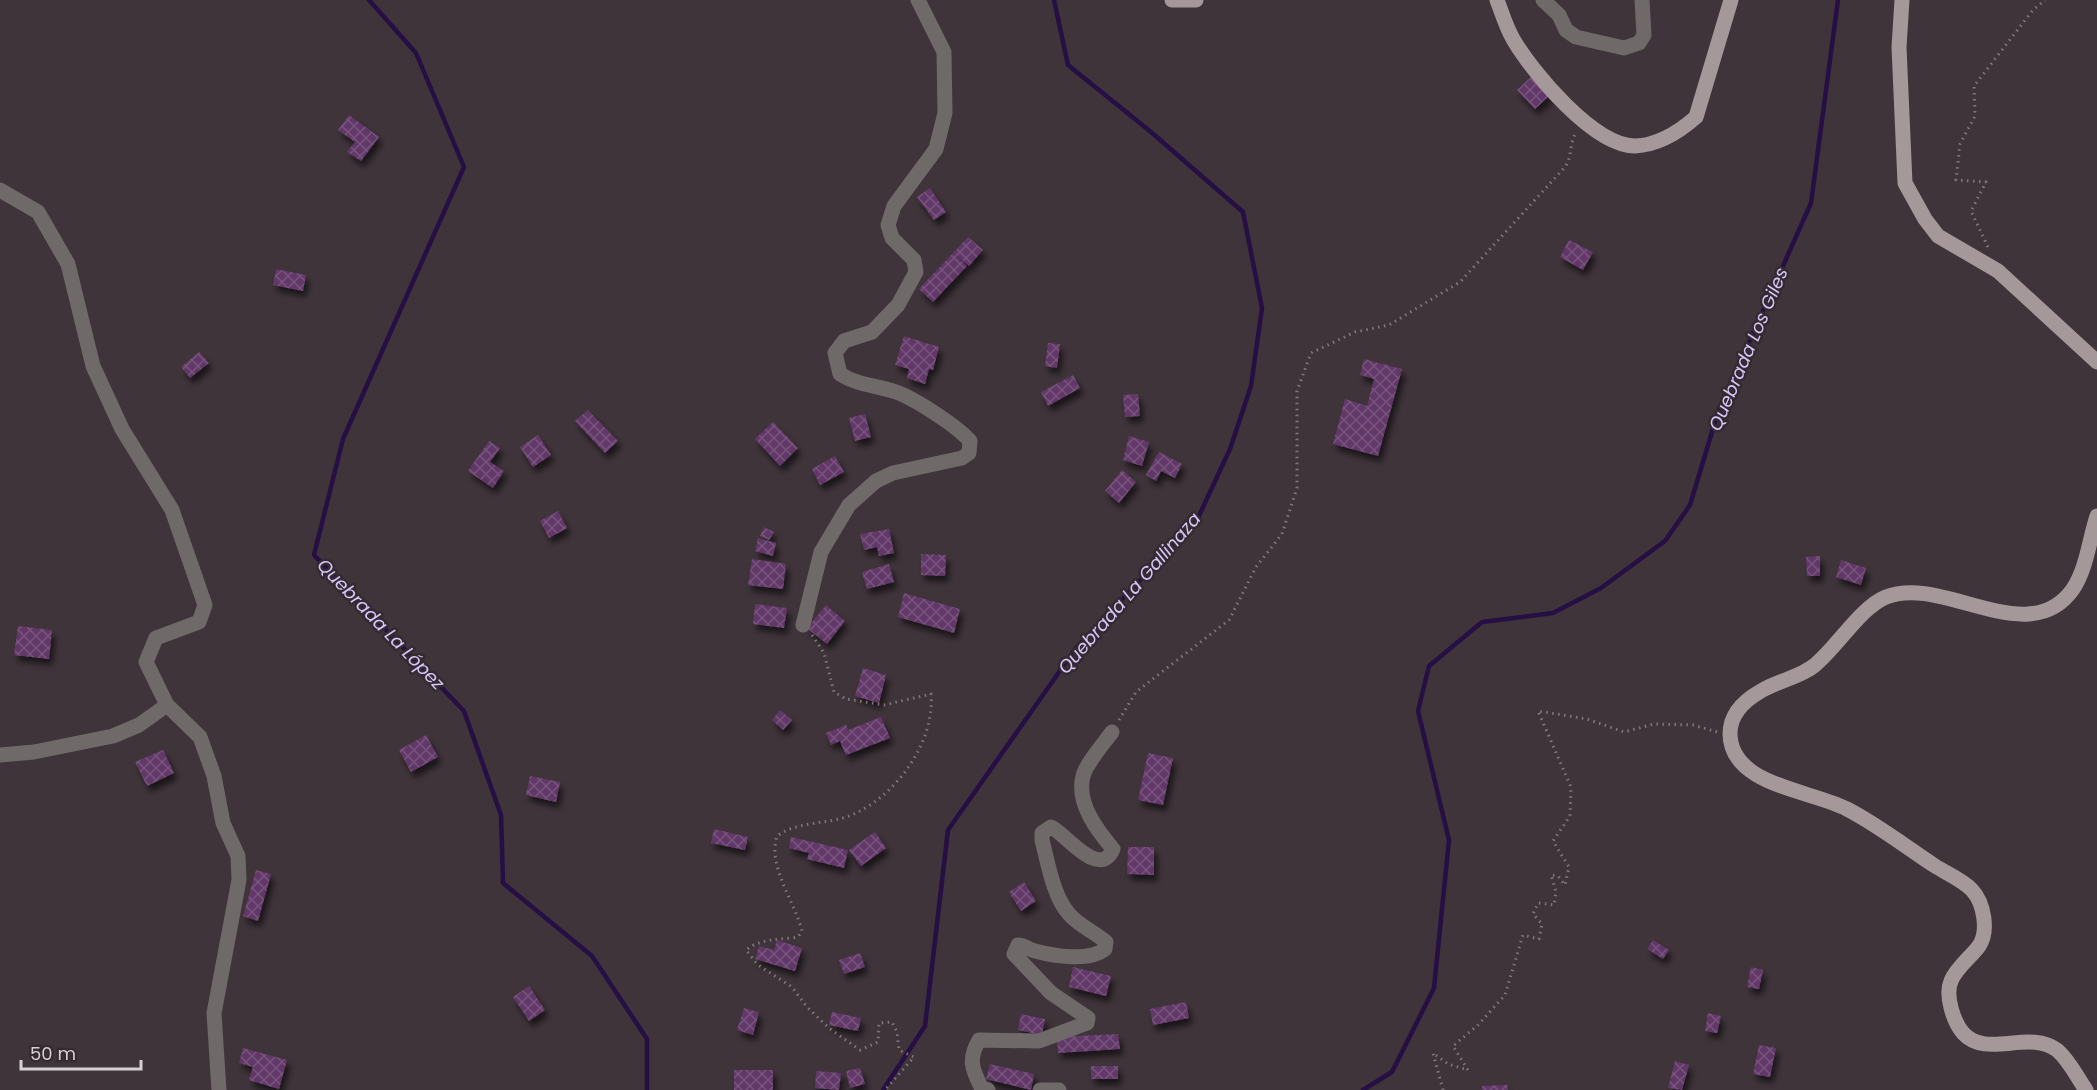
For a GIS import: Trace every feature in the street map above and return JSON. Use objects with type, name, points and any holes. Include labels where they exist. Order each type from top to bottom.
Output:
[{"type":"main road","points":[[1172,0],[1196,0]]},
{"type":"main road","points":[[1497,0],[1512,37],[1529,65],[1584,121],[1615,142],[1633,146],[1656,143],[1683,129],[1696,117],[1731,0]]},
{"type":"main road","points":[[1902,0],[1899,47],[1905,183],[1925,219],[1938,236],[1998,271],[2097,363]]},
{"type":"main road","points":[[2086,1090],[2067,1061],[2055,1049],[2034,1041],[1982,1044],[1963,1034],[1950,1003],[1951,981],[1981,943],[1984,912],[1972,889],[1846,808],[1747,770],[1735,754],[1730,736],[1731,725],[1738,709],[1759,692],[1812,668],[1840,642],[1866,612],[1884,597],[1903,592],[1922,593],[2021,614],[2042,612],[2056,606],[2073,589],[2082,570],[2097,516]]},
{"type":"street","points":[[803,625],[821,552],[849,505],[876,481],[893,472],[962,458],[969,453],[970,441],[961,431],[942,419],[895,391],[852,382],[840,374],[835,353],[844,340],[872,332],[898,305],[916,272],[914,260],[892,238],[888,225],[894,206],[936,149],[945,113],[944,52],[918,0]]},
{"type":"street","points":[[1543,0],[1558,15],[1566,30],[1576,37],[1624,48],[1639,43],[1644,35],[1642,0]]},
{"type":"street","points":[[0,190],[38,212],[68,264],[93,366],[122,429],[172,510],[205,605],[200,622],[156,638],[146,662],[167,705],[200,737],[214,776],[223,823],[238,856],[239,880],[214,1013],[219,1090]]},
{"type":"street","points":[[0,755],[34,752],[113,736],[139,724],[167,705]]},
{"type":"street","points":[[988,1090],[981,1087],[972,1068],[971,1053],[979,1040],[1039,1041],[1087,1023],[1088,1018],[1083,1012],[1052,993],[1014,954],[1018,945],[1024,945],[1032,951],[1060,955],[1096,955],[1105,949],[1106,942],[1100,936],[1068,914],[1056,889],[1042,833],[1051,827],[1059,830],[1085,856],[1103,859],[1111,854],[1113,849],[1094,826],[1083,800],[1083,776],[1112,732]]},
{"type":"street","points":[[1040,1090],[1059,1090]]},
{"type":"path","points":[[1998,271],[1971,212],[1986,182],[1956,180],[1960,144],[1975,116],[1974,86],[2032,10],[2045,0]]},
{"type":"path","points":[[1112,732],[1136,692],[1229,620],[1256,567],[1282,534],[1297,488],[1297,390],[1311,353],[1355,332],[1389,326],[1460,282],[1565,167],[1572,157],[1573,138],[1584,121]]},
{"type":"path","points":[[803,625],[817,640],[824,652],[834,692],[846,699],[884,705],[930,694],[931,703],[922,746],[897,782],[855,814],[799,824],[777,836],[774,844],[781,880],[797,912],[802,931],[798,937],[766,940],[755,943],[746,950],[758,965],[792,987],[807,1007],[830,1029],[860,1050],[879,1042],[879,1023],[892,1022],[897,1032],[899,1050],[914,1057],[885,1090]]},
{"type":"path","points":[[1443,1090],[1433,1053],[1448,1064],[1468,1070],[1453,1046],[1478,1024],[1505,994],[1524,935],[1539,939],[1542,924],[1533,914],[1538,903],[1554,905],[1556,892],[1551,875],[1558,876],[1565,885],[1569,867],[1553,841],[1570,816],[1571,787],[1538,711],[1587,719],[1624,732],[1654,724],[1693,725],[1730,736]]},
{"type":"building","points":[[1532,76],[1550,95],[1535,109],[1517,90]]},
{"type":"building","points":[[349,115],[379,137],[361,161],[347,152],[355,142],[338,130]]},
{"type":"building","points":[[930,188],[946,212],[934,220],[917,197]]},
{"type":"building","points":[[968,237],[983,250],[969,266],[953,253]]},
{"type":"building","points":[[1569,240],[1593,252],[1583,270],[1560,257]]},
{"type":"building","points":[[953,253],[967,266],[933,302],[919,289]]},
{"type":"building","points":[[276,269],[306,275],[303,291],[273,285]]},
{"type":"building","points":[[904,336],[939,347],[933,370],[929,369],[925,384],[907,378],[909,369],[895,365]]},
{"type":"building","points":[[1048,343],[1060,344],[1057,368],[1045,366]]},
{"type":"building","points":[[199,352],[209,363],[190,378],[181,367]]},
{"type":"building","points":[[1364,359],[1402,369],[1378,456],[1333,444],[1345,399],[1367,406],[1374,379],[1360,375]]},
{"type":"building","points":[[1073,375],[1080,388],[1048,406],[1041,392]]},
{"type":"building","points":[[1138,394],[1140,416],[1125,417],[1123,395]]},
{"type":"building","points":[[588,410],[618,441],[605,453],[575,421]]},
{"type":"building","points":[[865,414],[871,437],[855,441],[849,418]]},
{"type":"building","points":[[773,422],[798,448],[780,466],[755,439]]},
{"type":"building","points":[[538,435],[551,455],[533,467],[520,447]]},
{"type":"building","points":[[1129,436],[1149,442],[1142,466],[1123,460]]},
{"type":"building","points":[[489,441],[500,448],[490,462],[504,471],[493,488],[468,471]]},
{"type":"building","points":[[1159,452],[1182,464],[1175,478],[1161,471],[1156,481],[1146,475]]},
{"type":"building","points":[[835,456],[844,472],[820,485],[812,469]]},
{"type":"building","points":[[1122,470],[1136,482],[1119,503],[1105,491]]},
{"type":"building","points":[[558,511],[567,528],[549,538],[540,521]]},
{"type":"building","points":[[764,527],[774,532],[769,540],[760,536]]},
{"type":"building","points":[[889,529],[894,553],[879,556],[877,547],[864,550],[860,534]]},
{"type":"building","points":[[758,538],[776,543],[773,556],[755,551]]},
{"type":"building","points":[[921,554],[946,555],[945,576],[921,575]]},
{"type":"building","points":[[1820,556],[1820,576],[1807,576],[1806,557]]},
{"type":"building","points":[[752,559],[786,564],[783,589],[748,585]]},
{"type":"building","points":[[1841,560],[1866,568],[1861,585],[1836,577]]},
{"type":"building","points":[[889,564],[894,582],[867,589],[862,572]]},
{"type":"building","points":[[904,593],[960,609],[954,633],[898,617]]},
{"type":"building","points":[[755,604],[787,608],[784,628],[753,624]]},
{"type":"building","points":[[826,605],[845,621],[827,644],[807,628]]},
{"type":"building","points":[[18,626],[52,630],[49,659],[14,655]]},
{"type":"building","points":[[863,668],[886,675],[879,703],[855,696]]},
{"type":"building","points":[[780,710],[792,720],[783,730],[772,720]]},
{"type":"building","points":[[881,717],[890,738],[846,755],[840,741],[831,745],[826,733],[846,725],[848,730]]},
{"type":"building","points":[[426,735],[438,757],[411,772],[399,750]]},
{"type":"building","points":[[163,750],[174,773],[147,786],[135,762]]},
{"type":"building","points":[[1148,753],[1173,758],[1163,805],[1138,800]]},
{"type":"building","points":[[530,776],[560,782],[556,802],[526,795]]},
{"type":"building","points":[[714,829],[748,837],[745,850],[711,843]]},
{"type":"building","points":[[875,832],[886,848],[861,866],[849,850]]},
{"type":"building","points":[[791,837],[848,850],[844,868],[807,859],[809,853],[789,848]]},
{"type":"building","points":[[1128,847],[1154,847],[1154,875],[1127,874]]},
{"type":"building","points":[[256,870],[271,874],[258,921],[243,916]]},
{"type":"building","points":[[1024,882],[1036,901],[1021,911],[1009,892]]},
{"type":"building","points":[[777,940],[802,948],[795,971],[755,959],[759,946],[774,950]]},
{"type":"building","points":[[1653,940],[1669,950],[1663,959],[1647,949]]},
{"type":"building","points":[[860,953],[865,967],[844,974],[839,960]]},
{"type":"building","points":[[1073,967],[1111,976],[1106,996],[1069,987]]},
{"type":"building","points":[[1751,967],[1763,970],[1759,989],[1747,987]]},
{"type":"building","points":[[529,986],[545,1010],[529,1021],[513,997]]},
{"type":"building","points":[[1186,1002],[1189,1018],[1153,1025],[1150,1009]]},
{"type":"building","points":[[744,1008],[759,1012],[753,1035],[737,1030]]},
{"type":"building","points":[[832,1012],[861,1018],[858,1031],[829,1025]]},
{"type":"building","points":[[1708,1013],[1721,1016],[1717,1033],[1705,1031]]},
{"type":"building","points":[[1021,1014],[1045,1019],[1042,1035],[1018,1030]]},
{"type":"building","points":[[1118,1034],[1120,1049],[1058,1053],[1057,1037]]},
{"type":"building","points":[[1759,1045],[1776,1048],[1770,1077],[1753,1074]]},
{"type":"building","points":[[243,1048],[287,1060],[279,1089],[249,1080],[253,1067],[239,1063]]},
{"type":"building","points":[[1675,1061],[1689,1065],[1682,1090],[1668,1088]]},
{"type":"building","points":[[990,1064],[1034,1074],[1031,1090],[986,1079]]},
{"type":"building","points":[[1091,1066],[1118,1066],[1118,1079],[1091,1079]]},
{"type":"building","points":[[860,1068],[865,1084],[850,1088],[846,1071]]},
{"type":"building","points":[[734,1070],[773,1070],[773,1090],[734,1090]]},
{"type":"building","points":[[816,1071],[841,1073],[839,1090],[815,1088]]},
{"type":"building","points":[[1507,1085],[1508,1090],[1482,1090],[1482,1086]]},
{"type":"waterway","name":"Quebrada La López","points":[[369,0],[416,53],[464,167],[343,439],[314,555],[464,711],[501,815],[503,883],[592,956],[647,1039],[647,1090]]},
{"type":"waterway","name":"Quebrada La Gallinaza","points":[[883,1090],[925,1026],[948,830],[1076,648],[1197,520],[1230,449],[1251,386],[1262,308],[1243,212],[1151,132],[1068,65],[1054,0]]},
{"type":"waterway","name":"Quebrada Los Giles","points":[[1363,1090],[1392,1072],[1434,988],[1449,840],[1418,711],[1429,666],[1482,622],[1553,613],[1601,588],[1665,541],[1690,505],[1718,412],[1811,203],[1838,0]]}]
